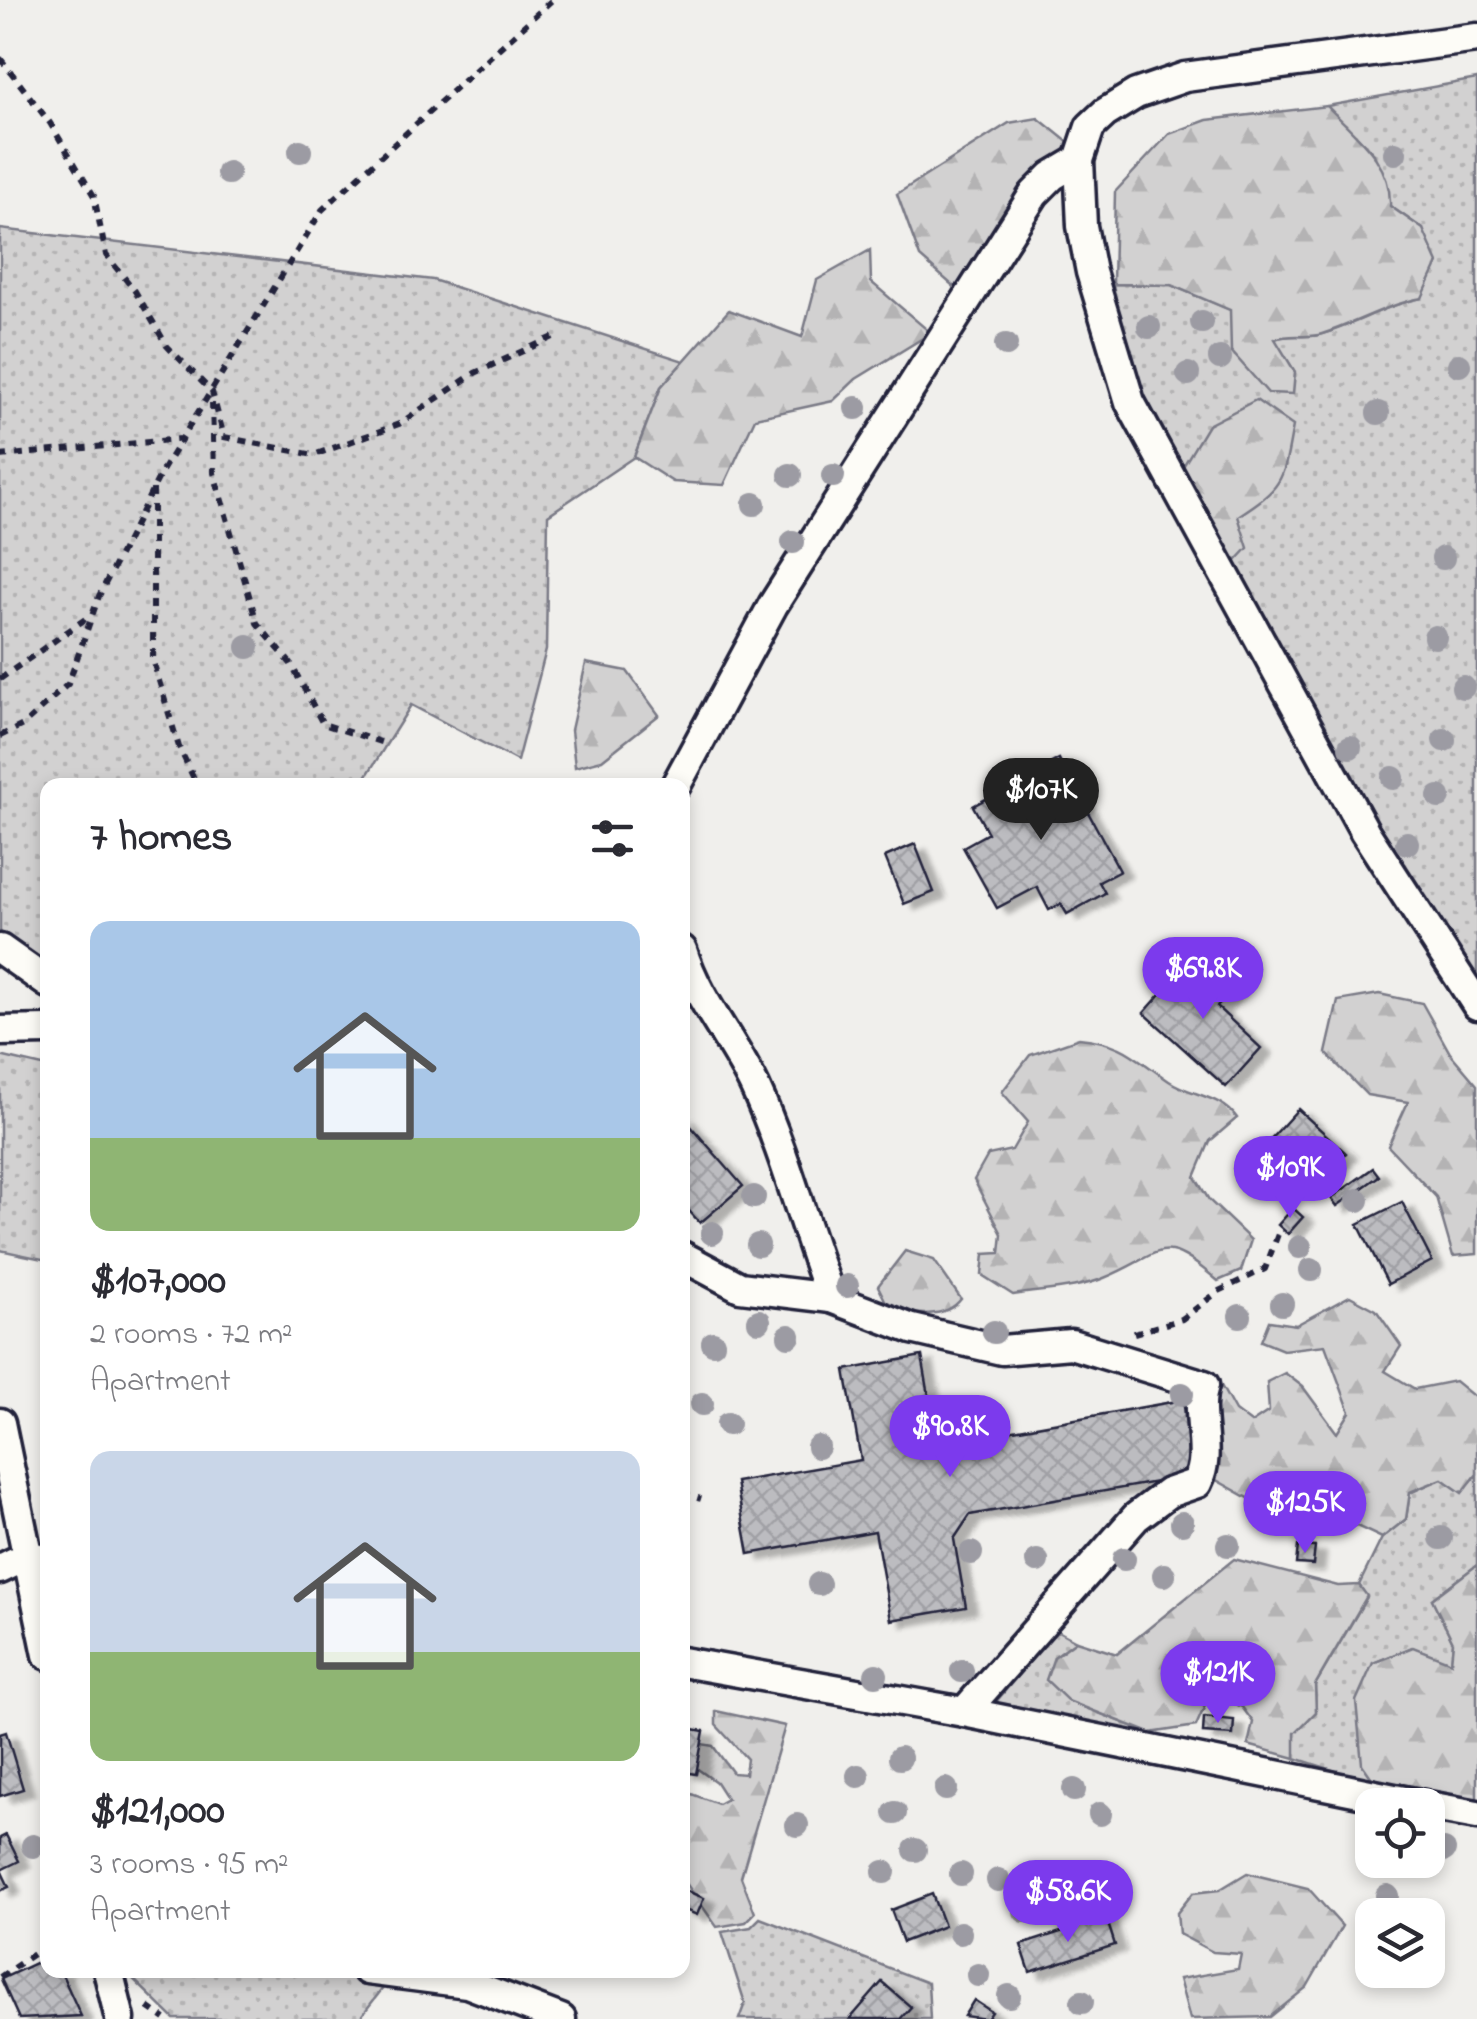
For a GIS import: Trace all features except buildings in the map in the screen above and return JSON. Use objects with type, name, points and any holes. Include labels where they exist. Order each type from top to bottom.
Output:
[{"type":"street","points":[[1477,38],[1186,77],[1136,94],[1105,114],[1090,127],[1080,160],[1090,272],[1130,402],[1365,832],[1477,1005]]},
{"type":"street","points":[[680,778],[773,605],[1034,194],[1052,176],[1080,160]]},
{"type":"street","points":[[0,949],[40,977]]},
{"type":"street","points":[[690,976],[727,1033],[782,1147],[807,1235],[831,1298]]},
{"type":"street","points":[[0,1030],[40,1030]]},
{"type":"street","points":[[690,1260],[740,1288],[831,1298],[912,1330],[1002,1350],[1071,1344],[1204,1384],[1197,1406],[1204,1451],[1197,1483],[1168,1493],[1136,1517],[964,1712]]},
{"type":"street","points":[[0,1423],[37,1557],[40,1583]]},
{"type":"street","points":[[0,1569],[37,1557]]},
{"type":"street","points":[[690,1663],[964,1712],[1355,1791]]},
{"type":"street","points":[[1445,1809],[1477,1815]]},
{"type":"street","points":[[110,1978],[120,2019]]},
{"type":"street","points":[[418,1978],[493,1990],[561,2019]]},
{"type":"street","points":[[493,1990],[494,2019]]},
{"type":"path","points":[[0,736],[22,725],[68,684],[92,614],[153,488],[322,210],[552,0]]},
{"type":"path","points":[[0,58],[50,123],[94,196],[106,254],[135,291],[167,346],[212,392],[224,436],[314,454],[399,424],[475,374],[560,334]]},
{"type":"path","points":[[212,392],[214,473],[257,623],[291,664],[323,724],[386,744]]},
{"type":"path","points":[[0,456],[182,439]]},
{"type":"path","points":[[153,488],[153,661],[179,747],[193,778]]},
{"type":"path","points":[[0,679],[92,614]]},
{"type":"path","points":[[1128,1334],[1182,1319],[1219,1291],[1264,1269],[1278,1234]]},
{"type":"path","points":[[690,1496],[701,1499]]},
{"type":"path","points":[[0,1976],[40,1949]]},
{"type":"green space","points":[[1477,79],[1477,1001],[1197,525],[1126,360],[1113,284],[1171,285],[1231,310],[1295,372],[1274,339],[1322,334],[1422,298],[1423,229],[1390,206],[1374,154],[1327,106]]},
{"type":"green space","points":[[1327,106],[1379,163],[1390,206],[1423,229],[1438,263],[1422,298],[1322,334],[1275,339],[1295,372],[1293,394],[1268,393],[1231,351],[1230,310],[1171,285],[1113,284],[1115,192],[1169,134],[1207,120]]},
{"type":"green space","points":[[1038,118],[1074,147],[975,305],[920,257],[897,194],[1009,123]]},
{"type":"green space","points":[[0,229],[433,280],[684,361],[661,387],[634,457],[548,515],[546,650],[517,761],[411,705],[365,778],[40,778],[40,974],[0,931]]},
{"type":"green space","points":[[870,250],[871,282],[931,333],[856,379],[833,401],[755,418],[724,485],[673,482],[634,457],[661,387],[729,310],[802,337],[817,280]]},
{"type":"green space","points":[[1256,400],[1293,426],[1287,459],[1273,489],[1238,516],[1248,548],[1234,563],[1218,566],[1179,473],[1208,425]]},
{"type":"green space","points":[[586,663],[627,671],[659,715],[602,760],[575,767],[571,730]]},
{"type":"green space","points":[[1379,994],[1422,1003],[1450,1053],[1477,1085],[1477,1254],[1453,1256],[1436,1197],[1388,1146],[1408,1102],[1367,1095],[1326,1053],[1338,1001]]},
{"type":"green space","points":[[1079,1038],[1119,1047],[1169,1081],[1223,1105],[1237,1118],[1210,1141],[1195,1177],[1209,1200],[1251,1240],[1241,1271],[1218,1281],[1184,1256],[1162,1251],[1094,1282],[1013,1295],[982,1275],[984,1254],[1000,1253],[1002,1234],[974,1180],[988,1155],[1012,1150],[1028,1122],[1002,1092],[1030,1055]]},
{"type":"green space","points":[[0,1056],[40,1065],[40,1259],[0,1250]]},
{"type":"green space","points":[[905,1251],[934,1260],[961,1299],[938,1313],[890,1310],[878,1286]]},
{"type":"green space","points":[[1350,1296],[1376,1310],[1401,1346],[1385,1371],[1415,1389],[1455,1381],[1477,1399],[1477,1474],[1462,1493],[1442,1479],[1410,1492],[1406,1519],[1382,1538],[1329,1513],[1270,1510],[1211,1477],[1219,1382],[1235,1411],[1251,1423],[1269,1411],[1267,1382],[1285,1373],[1303,1387],[1337,1433],[1350,1412],[1325,1345],[1283,1350],[1261,1341],[1269,1321],[1296,1325]]},
{"type":"green space","points":[[1477,1474],[1477,1565],[1432,1599],[1453,1642],[1451,1663],[1412,1647],[1373,1663],[1376,1784],[1295,1758],[1294,1733],[1316,1712],[1315,1685],[1367,1597],[1359,1585],[1382,1538],[1406,1519],[1410,1493],[1442,1478],[1462,1492]]},
{"type":"green space","points":[[1234,1559],[1338,1586],[1359,1585],[1367,1596],[1315,1685],[1316,1712],[1295,1733],[1295,1758],[1248,1745],[1253,1722],[1242,1707],[1211,1692],[1196,1726],[1150,1733],[1068,1701],[1046,1680],[1054,1657],[1076,1641],[1117,1654]]},
{"type":"green space","points":[[1477,1565],[1477,1799],[1445,1794],[1445,1788],[1376,1784],[1362,1764],[1356,1701],[1373,1663],[1413,1647],[1451,1662],[1453,1642],[1432,1599]]},
{"type":"green space","points":[[1056,1630],[1076,1641],[1054,1657],[1068,1701],[1150,1733],[985,1715]]},
{"type":"green space","points":[[716,1711],[785,1726],[741,1877],[755,1913],[746,1922],[717,1927],[690,1889],[690,1793],[718,1804],[727,1799],[716,1782],[692,1765],[690,1742],[713,1746],[733,1773],[745,1774],[747,1759],[716,1725]]},
{"type":"green space","points":[[1247,1873],[1308,1888],[1342,1926],[1307,1987],[1270,2017],[1190,2019],[1179,1979],[1238,1969],[1241,1954],[1213,1952],[1179,1934],[1177,1913],[1193,1893],[1219,1890]]},
{"type":"green space","points":[[760,1918],[928,1983],[930,2019],[739,2019],[745,2003],[722,1932],[751,1927]]},
{"type":"green space","points":[[132,1978],[391,1978],[359,2019],[174,2019]]}]
